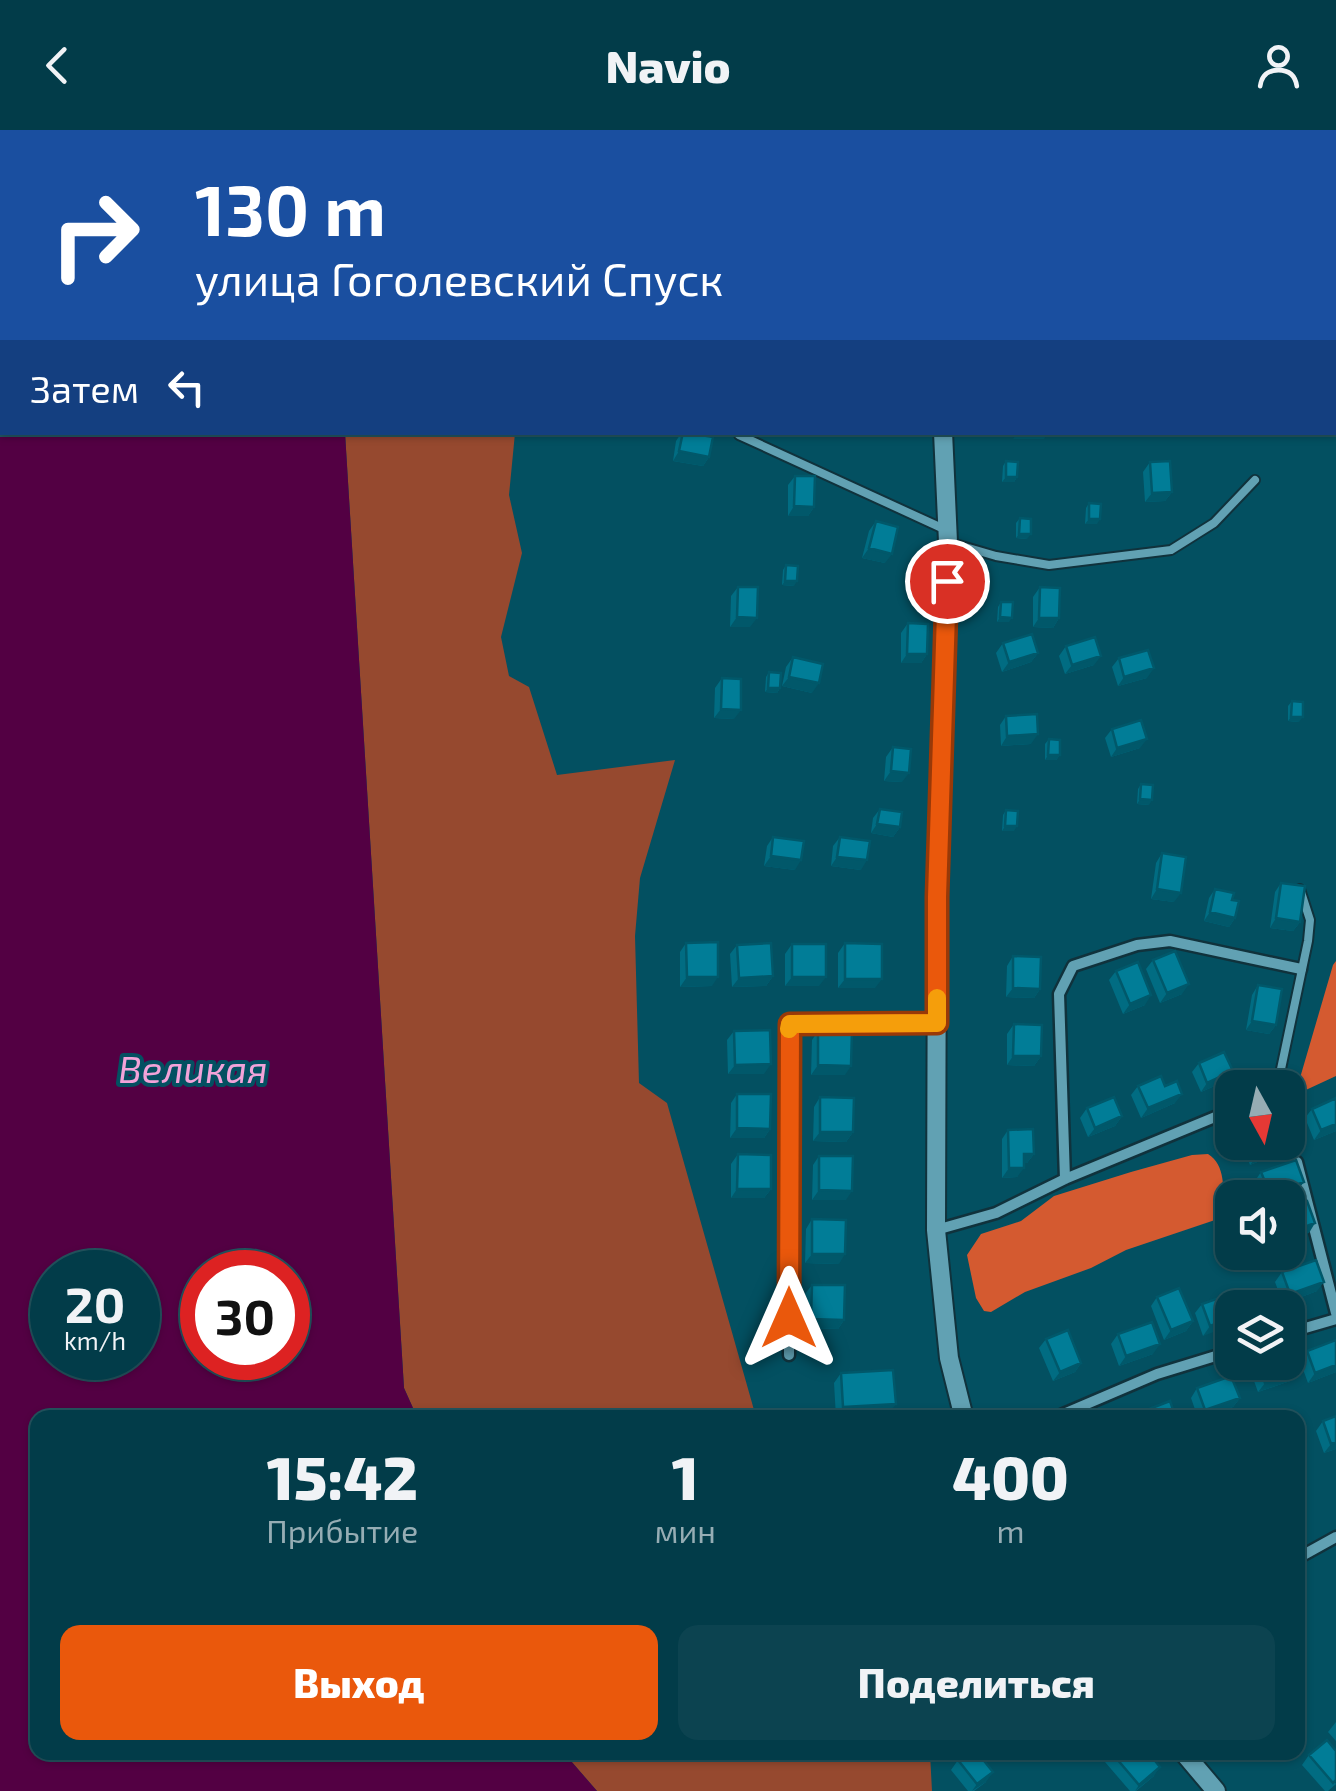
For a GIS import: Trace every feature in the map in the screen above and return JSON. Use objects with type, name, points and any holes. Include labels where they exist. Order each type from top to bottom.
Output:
[{"type":"street","points":[[943,435],[948,536],[937,897],[936,1230],[948,1358],[962,1410]]},
{"type":"street","points":[[1066,1179],[1059,994],[1074,966],[1137,945],[1170,942],[1301,969]]},
{"type":"street","points":[[789,1355],[790,1024],[937,1023]]},
{"type":"street","points":[[936,1230],[996,1213],[1066,1179],[1215,1117]]},
{"type":"street","points":[[1297,1162],[1336,1316],[1305,1328]]},
{"type":"street","points":[[1073,1410],[1157,1374],[1215,1355]]},
{"type":"street","points":[[1305,1554],[1336,1536]]},
{"type":"street","points":[[1190,1760],[1216,1791]]},
{"type":"lane","points":[[739,435],[948,536],[996,556],[1049,565],[1171,550],[1214,522],[1255,480]]},
{"type":"lane","points":[[1281,1070],[1310,920],[1299,885]]},
{"type":"shaded area","points":[[345,435],[515,435],[509,495],[522,553],[501,637],[509,676],[529,687],[557,775],[675,760],[640,878],[635,936],[639,1083],[667,1103],[754,1410],[414,1410],[404,1388]]},
{"type":"shaded area","points":[[1336,961],[1336,1076],[1305,1090],[1302,1070]]},
{"type":"shaded area","points":[[1208,1154],[1221,1171],[1222,1180],[1215,1180],[1215,1220],[1126,1250],[1091,1268],[1025,1292],[991,1312],[984,1311],[976,1298],[967,1255],[981,1234],[1021,1221],[1054,1196],[1192,1155]]},
{"type":"shaded area","points":[[570,1760],[930,1760],[932,1791],[597,1791]]},
{"type":"water","name":"Великая","points":[[0,435],[345,435],[404,1388],[414,1410],[30,1410],[30,1760],[570,1760],[597,1791],[0,1791]]},
{"type":"building","points":[[682,435],[713,437],[709,457],[679,451]]},
{"type":"building","points":[[1006,461],[1018,462],[1017,477],[1006,477]]},
{"type":"building","points":[[1170,461],[1172,492],[1152,493],[1150,462]]},
{"type":"building","points":[[795,476],[815,476],[814,507],[794,506]]},
{"type":"building","points":[[1089,503],[1101,504],[1100,519],[1089,519]]},
{"type":"building","points":[[1020,518],[1031,519],[1031,534],[1019,534]]},
{"type":"building","points":[[876,521],[898,527],[892,554],[869,548]]},
{"type":"building","points":[[786,565],[798,566],[797,581],[785,581]]},
{"type":"building","points":[[738,587],[758,587],[757,618],[737,617]]},
{"type":"building","points":[[1040,587],[1060,588],[1059,618],[1039,618]]},
{"type":"building","points":[[1001,602],[1013,602],[1012,618],[1000,617]]},
{"type":"building","points":[[908,623],[928,624],[927,654],[907,654]]},
{"type":"building","points":[[1032,634],[1038,653],[1009,662],[1003,643]]},
{"type":"building","points":[[1095,637],[1101,656],[1072,665],[1066,646]]},
{"type":"building","points":[[1148,650],[1154,668],[1124,677],[1119,658]]},
{"type":"building","points":[[793,657],[823,664],[819,683],[789,677]]},
{"type":"building","points":[[769,672],[781,673],[780,688],[768,688]]},
{"type":"building","points":[[722,678],[741,679],[741,710],[721,709]]},
{"type":"building","points":[[1292,701],[1303,702],[1303,717],[1291,717]]},
{"type":"building","points":[[1037,714],[1038,734],[1007,736],[1006,716]]},
{"type":"building","points":[[1141,720],[1147,739],[1117,748],[1112,729]]},
{"type":"building","points":[[1049,739],[1060,740],[1060,755],[1048,755]]},
{"type":"building","points":[[893,747],[911,749],[909,773],[891,771]]},
{"type":"building","points":[[1141,784],[1153,785],[1152,800],[1140,799]]},
{"type":"building","points":[[880,809],[902,812],[900,827],[877,824]]},
{"type":"building","points":[[1006,810],[1018,811],[1017,826],[1005,826]]},
{"type":"building","points":[[773,837],[804,841],[801,860],[771,856]]},
{"type":"building","points":[[840,837],[870,841],[867,860],[837,857]]},
{"type":"building","points":[[1162,853],[1186,857],[1181,893],[1157,889]]},
{"type":"building","points":[[1281,883],[1305,886],[1300,922],[1276,918]]},
{"type":"building","points":[[1215,889],[1234,893],[1232,900],[1239,901],[1235,918],[1210,912]]},
{"type":"building","points":[[718,942],[718,977],[687,977],[686,943]]},
{"type":"building","points":[[771,943],[773,976],[739,978],[737,945]]},
{"type":"building","points":[[845,943],[882,944],[882,979],[845,979]]},
{"type":"building","points":[[792,944],[826,944],[826,977],[792,977]]},
{"type":"building","points":[[1175,951],[1189,984],[1167,993],[1153,960]]},
{"type":"building","points":[[1013,956],[1041,957],[1040,989],[1013,988]]},
{"type":"building","points":[[1138,962],[1151,995],[1130,1004],[1116,971]]},
{"type":"building","points":[[1258,985],[1282,989],[1276,1025],[1252,1021]]},
{"type":"building","points":[[1014,1024],[1042,1025],[1041,1056],[1013,1056]]},
{"type":"building","points":[[770,1030],[771,1064],[735,1065],[734,1031]]},
{"type":"building","points":[[818,1031],[852,1031],[851,1066],[818,1065]]},
{"type":"building","points":[[1224,1052],[1233,1070],[1215,1070],[1215,1079],[1207,1083],[1199,1063]]},
{"type":"building","points":[[1161,1076],[1165,1086],[1177,1081],[1182,1094],[1148,1108],[1138,1086]]},
{"type":"building","points":[[737,1094],[771,1094],[770,1129],[737,1128]]},
{"type":"building","points":[[820,1097],[854,1098],[853,1132],[820,1132]]},
{"type":"building","points":[[1114,1097],[1122,1116],[1095,1128],[1087,1108]]},
{"type":"building","points":[[1336,1098],[1336,1124],[1321,1130],[1312,1109]]},
{"type":"building","points":[[1033,1129],[1034,1154],[1024,1154],[1024,1168],[1009,1168],[1008,1130]]},
{"type":"building","points":[[738,1154],[771,1155],[771,1189],[737,1189]]},
{"type":"building","points":[[819,1156],[853,1156],[852,1191],[819,1190]]},
{"type":"building","points":[[1296,1160],[1303,1180],[1264,1180],[1261,1172]]},
{"type":"building","points":[[1305,1202],[1315,1223],[1305,1227]]},
{"type":"building","points":[[812,1219],[846,1220],[845,1254],[812,1254]]},
{"type":"building","points":[[1316,1260],[1324,1282],[1289,1290],[1282,1272],[1305,1270],[1305,1264]]},
{"type":"building","points":[[812,1285],[845,1285],[844,1320],[811,1319]]},
{"type":"building","points":[[1179,1288],[1193,1321],[1171,1330],[1157,1297]]},
{"type":"building","points":[[1215,1299],[1215,1324],[1210,1326],[1202,1304]]},
{"type":"building","points":[[1152,1322],[1160,1344],[1126,1356],[1118,1334]]},
{"type":"building","points":[[1068,1330],[1081,1363],[1060,1372],[1046,1339]]},
{"type":"building","points":[[1336,1340],[1336,1365],[1315,1373],[1307,1351]]},
{"type":"building","points":[[893,1370],[896,1404],[843,1407],[841,1373]]},
{"type":"building","points":[[1233,1380],[1240,1398],[1205,1410],[1197,1388]]},
{"type":"building","points":[[1170,1401],[1173,1410],[1146,1410]]},
{"type":"building","points":[[1336,1416],[1336,1442],[1331,1444],[1323,1421]]},
{"type":"building","points":[[1327,1740],[1336,1751],[1333,1783],[1309,1755]]},
{"type":"building","points":[[958,1760],[983,1760],[993,1772],[977,1784]]},
{"type":"building","points":[[1118,1760],[1154,1760],[1160,1767],[1139,1785]]},
{"type":"slow traffic","points":[[789,1029],[790,1024],[937,1023],[937,998]]},
{"type":"route","points":[[789,1318],[790,1024],[937,1023],[947,581]]}]
